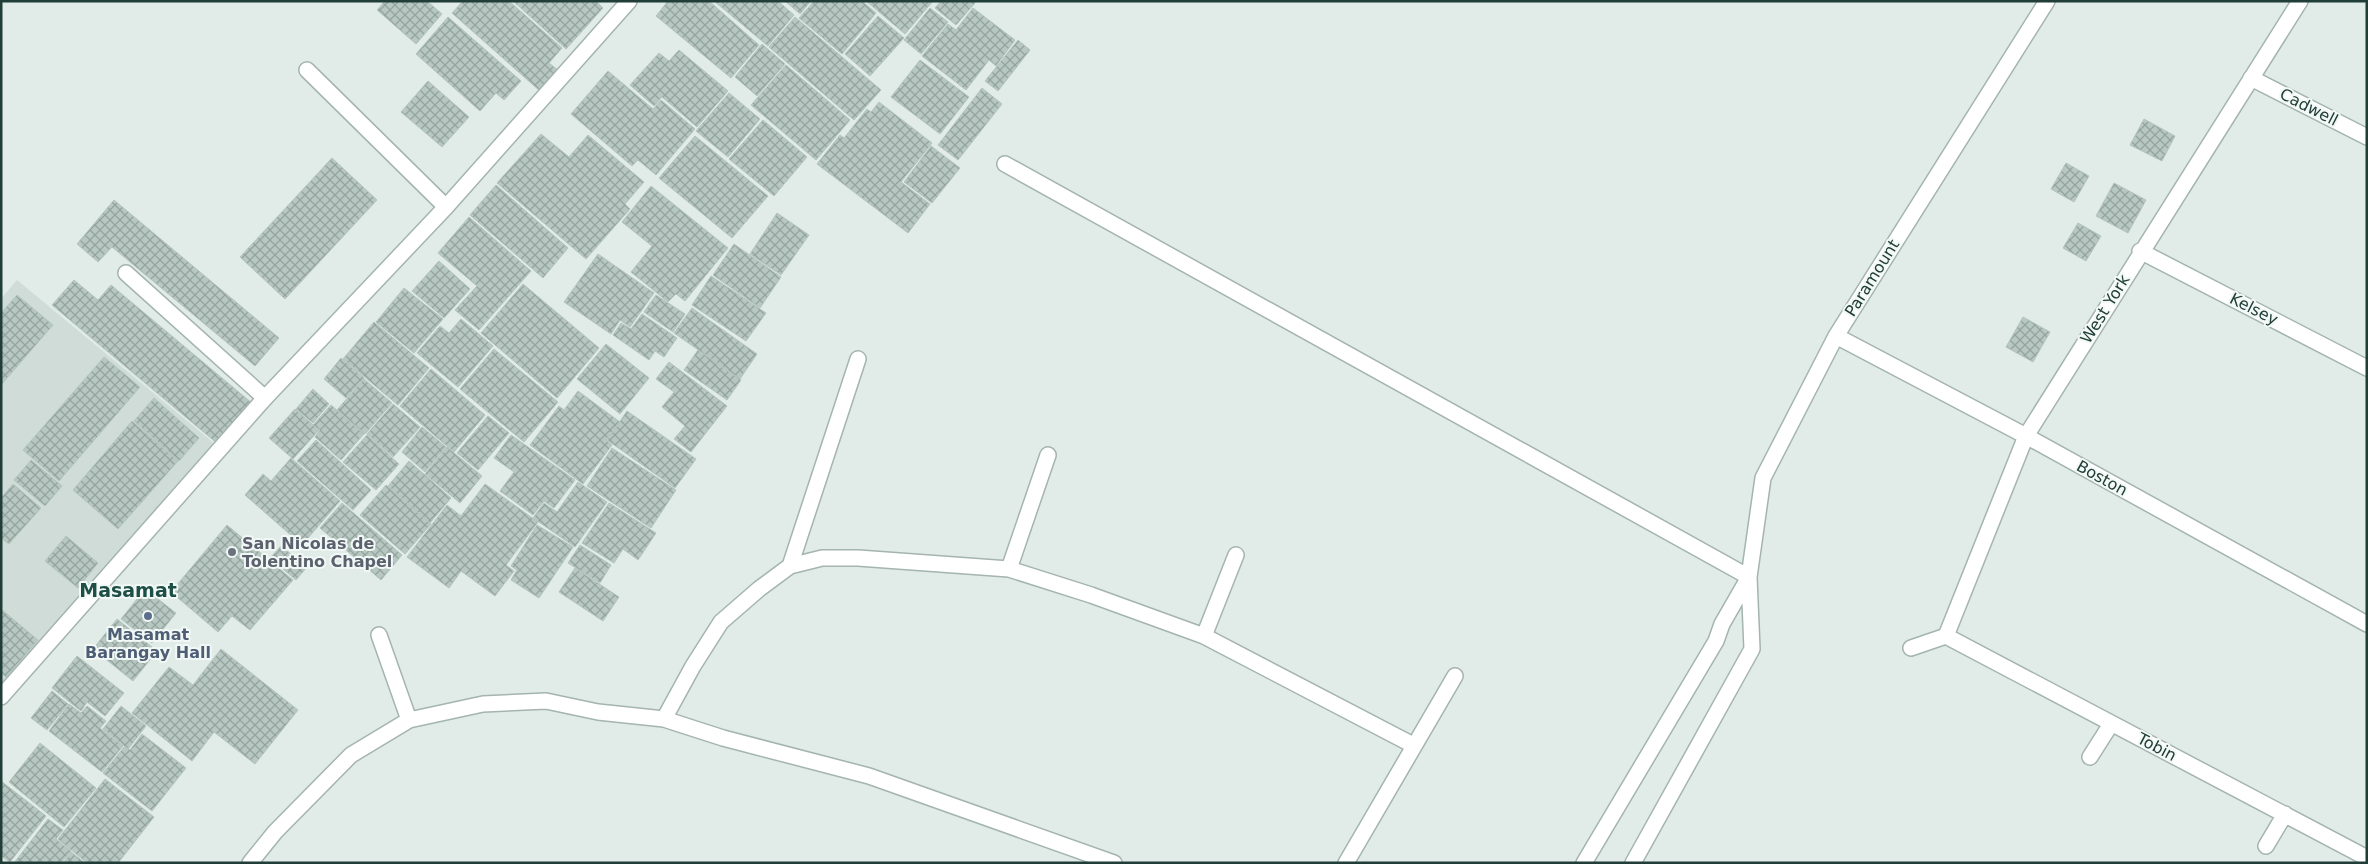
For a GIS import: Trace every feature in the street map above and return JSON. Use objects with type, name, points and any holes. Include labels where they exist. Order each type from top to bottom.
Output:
[{"type":"street","points":[[1,697],[265,398],[446,207],[628,1]]},
{"type":"street","name":"Paramount","points":[[1749,576],[1763,478],[1836,336],[2047,1]]},
{"type":"street","name":"West York","points":[[1946,636],[2026,436],[2140,251],[2300,1]]},
{"type":"street","points":[[306,70],[446,207]]},
{"type":"street","name":"Cadwell","points":[[2251,78],[2367,137]]},
{"type":"street","points":[[1005,164],[1749,576]]},
{"type":"street","name":"Kelsey","points":[[2140,251],[2367,368]]},
{"type":"street","points":[[126,273],[265,398]]},
{"type":"street","name":"Boston","points":[[1836,336],[2026,436],[2367,624]]},
{"type":"street","points":[[790,566],[858,359]]},
{"type":"street","points":[[1008,568],[1048,455]]},
{"type":"street","points":[[1204,636],[1236,555]]},
{"type":"street","points":[[664,720],[693,666],[721,622],[790,566],[822,558],[858,558],[1008,568],[1091,595],[1204,636],[1413,745]]},
{"type":"street","points":[[1584,863],[1716,641],[1722,624],[1749,576]]},
{"type":"street","points":[[1632,863],[1752,649],[1749,576]]},
{"type":"street","points":[[379,635],[409,720]]},
{"type":"street","points":[[1911,648],[1946,636]]},
{"type":"street","name":"Tobin","points":[[1946,636],[2367,858]]},
{"type":"street","points":[[1346,863],[1413,745],[1455,676]]},
{"type":"street","points":[[250,863],[275,832],[351,755],[409,720],[483,704],[546,700],[598,712],[664,720],[723,738],[869,776],[1114,863]]},
{"type":"street","points":[[2090,757],[2111,724]]},
{"type":"street","points":[[2266,846],[2285,814]]},
{"type":"shaded area","points":[[17,280],[215,444],[1,692],[1,299]]},
{"type":"building","points":[[385,1],[427,1],[442,14],[416,44],[377,10]]},
{"type":"building","points":[[463,1],[509,1],[562,48],[549,63],[559,71],[541,92],[452,13]]},
{"type":"building","points":[[513,1],[596,1],[603,8],[566,49]]},
{"type":"building","points":[[668,1],[709,1],[759,45],[731,78],[656,16]]},
{"type":"building","points":[[714,1],[778,1],[794,15],[768,46]]},
{"type":"building","points":[[785,1],[811,1],[800,14]]},
{"type":"building","points":[[814,1],[862,1],[876,13],[842,54],[799,18]]},
{"type":"building","points":[[866,1],[933,1],[905,34]]},
{"type":"building","points":[[941,1],[973,1],[975,3],[956,25],[935,8]]},
{"type":"building","points":[[930,8],[948,22],[921,54],[904,40]]},
{"type":"building","points":[[973,8],[1015,40],[996,66],[989,60],[966,90],[922,56],[948,24],[956,30]]},
{"type":"building","points":[[878,16],[904,38],[870,76],[845,54]]},
{"type":"building","points":[[448,17],[521,81],[504,100],[496,93],[480,111],[416,54]]},
{"type":"building","points":[[795,17],[881,90],[854,120],[769,47]]},
{"type":"building","points":[[1018,40],[1030,50],[998,91],[985,81]]},
{"type":"building","points":[[762,44],[785,64],[757,96],[735,77]]},
{"type":"building","points":[[679,50],[728,91],[697,127],[662,97],[654,106],[630,85],[659,53],[669,61]]},
{"type":"building","points":[[920,60],[969,97],[940,134],[891,97]]},
{"type":"building","points":[[786,65],[850,120],[816,160],[751,105]]},
{"type":"building","points":[[608,71],[653,109],[661,100],[695,129],[656,175],[638,160],[632,166],[571,114]]},
{"type":"building","points":[[428,81],[469,117],[442,147],[401,112]]},
{"type":"building","points":[[982,88],[1002,104],[958,160],[938,145]]},
{"type":"building","points":[[729,93],[760,119],[728,157],[696,131]]},
{"type":"building","points":[[879,102],[932,143],[901,182],[930,204],[908,233],[817,164],[840,135],[844,138],[867,109],[871,112]]},
{"type":"building","points":[[2144,119],[2175,136],[2162,161],[2130,145]]},
{"type":"building","points":[[763,120],[807,157],[774,196],[729,159]]},
{"type":"building","points":[[541,134],[569,157],[588,135],[644,182],[625,204],[630,209],[586,259],[497,183]]},
{"type":"building","points":[[695,136],[768,196],[732,238],[659,178]]},
{"type":"building","points":[[931,146],[960,168],[932,203],[904,182]]},
{"type":"building","points":[[332,158],[377,200],[285,299],[240,257]]},
{"type":"building","points":[[2066,163],[2089,176],[2074,202],[2051,189]]},
{"type":"building","points":[[2114,183],[2146,200],[2128,233],[2096,216]]},
{"type":"building","points":[[496,185],[568,248],[543,278],[470,215]]},
{"type":"building","points":[[651,186],[728,248],[685,301],[676,294],[668,302],[631,272],[652,246],[622,222]]},
{"type":"building","points":[[114,200],[279,338],[255,366],[112,247],[98,262],[77,244]]},
{"type":"building","points":[[777,213],[809,235],[781,275],[750,254]]},
{"type":"building","points":[[469,217],[531,271],[479,330],[455,310],[477,286],[438,253]]},
{"type":"building","points":[[2078,223],[2101,236],[2086,261],[2063,248]]},
{"type":"building","points":[[734,244],[781,277],[760,308],[713,275]]},
{"type":"building","points":[[598,254],[654,293],[630,327],[620,320],[611,334],[564,302]]},
{"type":"building","points":[[439,261],[470,289],[444,318],[412,291]]},
{"type":"building","points":[[711,276],[766,313],[746,341],[692,305]]},
{"type":"building","points":[[74,280],[98,300],[111,285],[253,404],[219,445],[52,305]]},
{"type":"building","points":[[523,284],[599,348],[557,398],[481,333]]},
{"type":"building","points":[[404,288],[443,319],[414,353],[376,322]]},
{"type":"building","points":[[17,295],[53,325],[1,385],[1,313]]},
{"type":"building","points":[[656,295],[685,314],[673,332],[644,312]]},
{"type":"building","points":[[692,308],[757,354],[740,379],[674,333]]},
{"type":"building","points":[[642,314],[677,338],[664,357],[655,351],[649,360],[613,335],[621,323],[631,329]]},
{"type":"building","points":[[2023,317],[2050,332],[2033,362],[2006,347]]},
{"type":"building","points":[[461,319],[493,346],[458,387],[417,353],[440,326],[449,333]]},
{"type":"building","points":[[374,322],[429,368],[398,405],[343,359]]},
{"type":"building","points":[[606,344],[649,378],[620,414],[577,379]]},
{"type":"building","points":[[494,349],[558,402],[524,442],[460,389]]},
{"type":"building","points":[[698,350],[741,380],[727,400],[684,370]]},
{"type":"building","points":[[104,357],[140,387],[59,481],[23,450]]},
{"type":"building","points":[[341,358],[364,378],[346,398],[324,379]]},
{"type":"building","points":[[669,362],[727,406],[691,452],[674,439],[685,426],[662,407],[674,392],[656,379]]},
{"type":"building","points":[[431,369],[485,415],[454,452],[400,406]]},
{"type":"building","points":[[364,379],[392,403],[365,434],[337,410]]},
{"type":"building","points":[[313,389],[329,404],[313,423],[296,409]]},
{"type":"building","points":[[578,391],[620,422],[606,440],[612,445],[583,484],[530,445],[559,406],[564,410]]},
{"type":"building","points":[[154,398],[199,438],[179,461],[134,421]]},
{"type":"building","points":[[393,404],[420,427],[393,457],[367,434]]},
{"type":"building","points":[[331,405],[364,434],[341,460],[315,437],[320,430],[313,425]]},
{"type":"building","points":[[295,409],[319,430],[293,459],[269,438]]},
{"type":"building","points":[[627,411],[696,459],[675,488],[607,440]]},
{"type":"building","points":[[488,416],[509,433],[478,470],[457,453]]},
{"type":"building","points":[[132,421],[178,461],[118,529],[73,490]]},
{"type":"building","points":[[422,427],[446,447],[425,472],[402,452]]},
{"type":"building","points":[[367,435],[399,464],[376,490],[343,462]]},
{"type":"building","points":[[511,435],[575,480],[554,508],[544,501],[533,515],[500,491],[514,472],[494,458]]},
{"type":"building","points":[[316,440],[371,490],[353,510],[297,461]]},
{"type":"building","points":[[447,447],[482,476],[460,503],[425,474]]},
{"type":"building","points":[[612,448],[676,490],[651,528],[587,486]]},
{"type":"building","points":[[291,458],[340,501],[302,545],[245,495],[263,474],[271,481]]},
{"type":"building","points":[[31,460],[62,486],[45,506],[14,480]]},
{"type":"building","points":[[409,461],[451,498],[430,523],[388,486]]},
{"type":"building","points":[[578,482],[607,502],[575,547],[533,518],[544,503],[557,512]]},
{"type":"building","points":[[13,484],[41,508],[9,544],[1,538],[1,498]]},
{"type":"building","points":[[485,484],[538,522],[506,565],[514,571],[495,596],[461,571],[449,588],[407,557],[447,505],[461,516]]},
{"type":"building","points":[[386,485],[431,524],[405,554],[360,515]]},
{"type":"building","points":[[342,503],[402,555],[381,580],[320,528]]},
{"type":"building","points":[[609,503],[656,533],[638,560],[623,549],[614,563],[582,543]]},
{"type":"building","name":"San Nicolas de Tolentino Chapel","points":[[227,525],[293,580],[250,630],[232,616],[218,632],[171,592]]},
{"type":"building","points":[[537,525],[573,547],[539,598],[511,580],[517,570],[511,566]]},
{"type":"building","points":[[66,536],[98,563],[78,588],[45,561]]},
{"type":"building","points":[[580,545],[611,565],[600,583],[568,563]]},
{"type":"building","points":[[281,546],[307,567],[296,580],[270,558]]},
{"type":"building","points":[[575,568],[619,597],[603,621],[559,592]]},
{"type":"building","name":"Masamat Barangay Hall","points":[[145,589],[176,613],[152,643],[121,619]]},
{"type":"building","points":[[1,609],[38,640],[6,677],[1,673]]},
{"type":"building","points":[[117,619],[157,651],[133,681],[93,649]]},
{"type":"building","points":[[221,649],[298,710],[255,764],[214,732],[192,761],[132,713],[169,667],[193,685]]},
{"type":"building","points":[[77,656],[124,693],[105,716],[87,702],[81,711],[52,688]]},
{"type":"building","points":[[52,691],[68,704],[47,730],[31,718]]},
{"type":"building","points":[[69,704],[81,713],[87,706],[106,721],[100,728],[123,746],[102,772],[49,731]]},
{"type":"building","points":[[121,706],[146,726],[128,749],[103,729]]},
{"type":"building","points":[[142,734],[186,768],[152,811],[103,773],[125,746],[130,750]]},
{"type":"building","points":[[40,743],[96,788],[64,827],[9,782]]},
{"type":"building","points":[[105,779],[154,817],[118,863],[87,863],[58,839]]},
{"type":"building","points":[[1,781],[46,816],[10,862],[1,856]]},
{"type":"building","points":[[48,819],[63,830],[56,839],[71,851],[61,863],[14,863]]},
{"type":"building","points":[[71,852],[85,863],[63,863]]},
{"type":"place","name":"San Nicolas de Tolentino Chapel","points":[[232,552]]},
{"type":"place","name":"Masamat Barangay Hall","points":[[148,616]]},
{"type":"district","name":"Masamat","points":[[128,590]]}]
